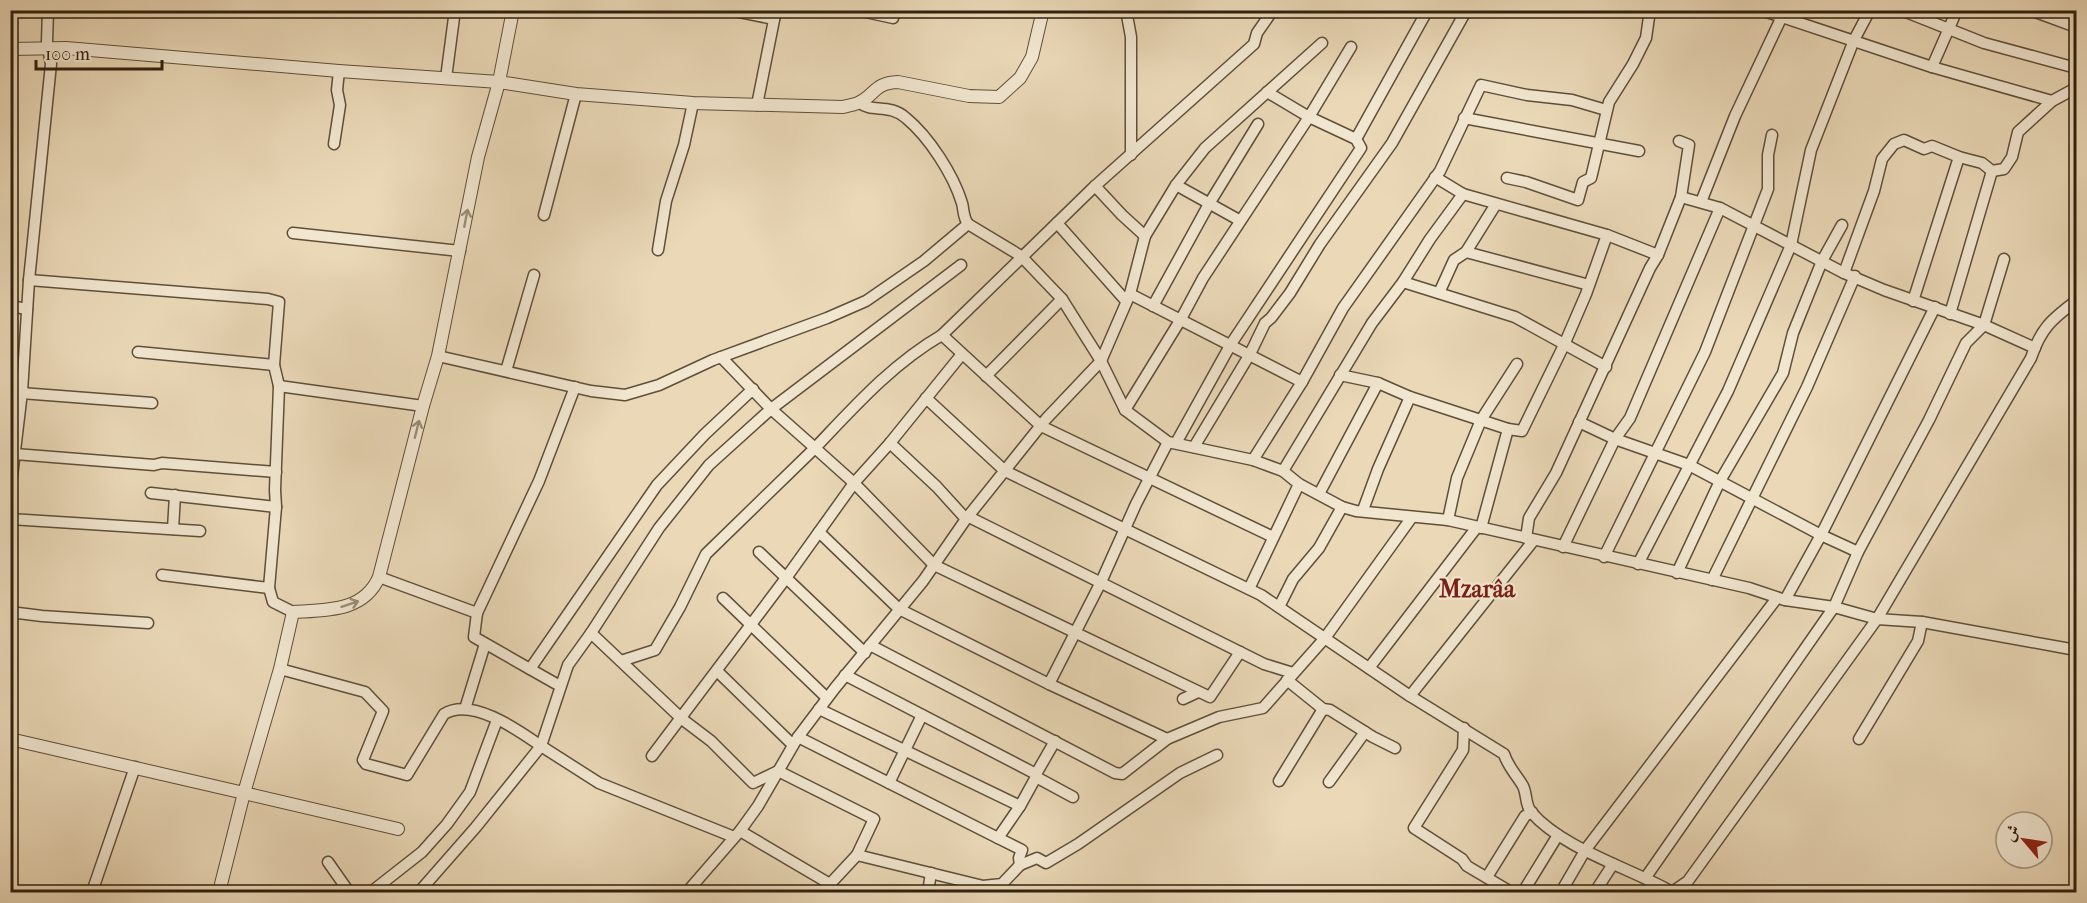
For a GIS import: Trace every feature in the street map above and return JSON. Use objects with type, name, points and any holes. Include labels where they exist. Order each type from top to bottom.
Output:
[{"type":"street","points":[[10,493],[28,280],[51,64],[48,49],[48,10]]},
{"type":"street","points":[[446,78],[455,10]]},
{"type":"street","points":[[28,280],[268,299],[279,302],[274,365],[279,386],[276,507],[269,588],[273,602],[292,612],[329,610],[359,602],[374,589],[379,577],[438,356],[478,157],[499,82],[513,10]]},
{"type":"street","points":[[729,10],[775,15],[757,105]]},
{"type":"street","points":[[857,10],[893,18]]},
{"type":"street","points":[[10,49],[66,48],[499,82],[576,94],[693,103],[843,107],[860,103],[886,82],[898,82],[969,96],[999,97],[1020,78],[1029,63],[1036,44],[1043,10]]},
{"type":"street","points":[[1126,10],[1131,37],[1131,154]]},
{"type":"street","points":[[621,662],[655,650],[680,607],[706,554],[876,385],[920,348],[942,335],[1095,186],[1254,44],[1257,33],[1273,10]]},
{"type":"street","points":[[1507,178],[1527,182],[1578,200],[1583,182],[1591,178],[1609,102],[1646,38],[1650,10]]},
{"type":"street","points":[[1761,10],[1784,14],[1932,67],[2052,101]]},
{"type":"street","points":[[1638,564],[1728,391],[1791,245],[1811,150],[1854,40],[1870,10]]},
{"type":"street","points":[[1901,10],[1984,43],[2076,68]]},
{"type":"street","points":[[1932,67],[1957,10]]},
{"type":"street","points":[[2030,10],[2076,27]]},
{"type":"street","points":[[1356,138],[1427,11]]},
{"type":"street","points":[[1194,447],[1250,354],[1265,323],[1290,293],[1320,244],[1392,143],[1466,11]]},
{"type":"street","points":[[1701,202],[1735,116],[1784,14]]},
{"type":"street","points":[[687,892],[758,806],[795,741],[827,698],[934,565],[1041,426],[1101,361],[1128,298],[1145,236],[1176,185],[1205,148],[1322,43]]},
{"type":"street","points":[[1125,410],[1239,220],[1309,117],[1351,47]]},
{"type":"street","points":[[334,144],[340,105],[339,71]]},
{"type":"street","points":[[1253,460],[1302,382],[1343,308],[1435,177],[1481,85],[1527,95],[1572,100],[1606,110]]},
{"type":"street","points":[[1992,171],[2004,169],[2013,157],[2018,132],[2052,101],[2076,88]]},
{"type":"street","points":[[1049,684],[1101,582],[1149,477],[1231,344],[1361,148],[1356,138],[1309,117],[1267,92]]},
{"type":"street","points":[[543,215],[576,94]]},
{"type":"street","points":[[658,250],[666,201],[684,146],[693,103]]},
{"type":"street","points":[[860,103],[865,107],[894,109],[907,118],[926,139],[949,172],[968,224],[1021,256],[1062,298],[1101,361],[1125,410],[1172,442],[1230,457],[1253,460],[1283,471],[1299,484],[1342,507],[1356,511],[1448,520],[1749,588],[1781,599],[1834,608],[1877,619],[1922,622],[2076,650]]},
{"type":"street","points":[[1464,118],[1639,152]]},
{"type":"street","points":[[1153,306],[1209,204],[1258,124]]},
{"type":"street","points":[[1604,557],[1705,352],[1755,227],[1768,189],[1768,155],[1772,135]]},
{"type":"street","points":[[1712,580],[1807,387],[1850,274],[1882,159],[1894,144],[1904,140],[1924,149],[1932,146],[1959,157],[1982,162],[1992,171]]},
{"type":"street","points":[[1410,696],[1530,539],[1529,518],[1556,473],[1650,267],[1658,255],[1681,197],[1689,144],[1679,141]]},
{"type":"street","points":[[1913,300],[1959,157]]},
{"type":"street","points":[[1950,314],[1992,171]]},
{"type":"street","points":[[1435,177],[1463,194],[1607,235],[1658,255]]},
{"type":"street","points":[[1176,185],[1239,220]]},
{"type":"street","points":[[1095,186],[1145,236]]},
{"type":"street","points":[[1283,471],[1372,323],[1463,194]]},
{"type":"street","points":[[1681,197],[1720,208],[1884,290],[1984,325],[2035,348]]},
{"type":"street","points":[[1439,293],[1454,260],[1466,252],[1496,204]]},
{"type":"street","points":[[1563,547],[1615,439],[1630,417],[1720,208]]},
{"type":"street","points":[[1057,223],[1128,298],[1181,319],[1302,382]]},
{"type":"street","points":[[438,356],[575,387],[625,395],[659,385],[721,357],[827,318],[866,301],[924,261],[968,224]]},
{"type":"street","points":[[1677,573],[1720,481],[1783,373],[1793,333],[1822,261],[1842,225]]},
{"type":"street","points":[[293,233],[460,251]]},
{"type":"street","points":[[1340,375],[1378,383],[1410,397],[1481,420],[1507,433],[1522,431],[1564,345],[1607,235]]},
{"type":"street","points":[[1466,252],[1589,285]]},
{"type":"street","points":[[1646,877],[1834,608],[1858,552],[1929,420],[1966,343],[1984,325],[2004,259]]},
{"type":"street","points":[[419,892],[476,827],[541,746],[568,664],[591,633],[659,528],[708,465],[771,409],[961,265]]},
{"type":"street","points":[[506,371],[534,275]]},
{"type":"street","points":[[1403,282],[1515,317],[1606,367]]},
{"type":"street","points":[[986,376],[1062,298]]},
{"type":"street","points":[[926,398],[1005,471],[1249,589],[1410,696],[1504,754],[1507,765],[1524,787],[1528,806],[1532,812],[1558,835],[1672,892],[1688,881],[1877,619],[2025,368],[2050,320],[2076,301]]},
{"type":"street","points":[[10,306],[27,309]]},
{"type":"street","points":[[1561,892],[1586,849],[1781,599],[1821,535],[1935,307]]},
{"type":"street","points":[[942,335],[1041,426],[1273,537]]},
{"type":"street","points":[[138,352],[274,365]]},
{"type":"street","points":[[652,756],[786,579],[854,483],[890,443],[962,354]]},
{"type":"street","points":[[721,357],[771,409],[854,483],[934,565],[1210,697],[1240,652]]},
{"type":"street","points":[[1448,520],[1456,478],[1481,420],[1517,364]]},
{"type":"street","points":[[1319,494],[1378,383]]},
{"type":"street","points":[[279,386],[423,406]]},
{"type":"street","points":[[560,686],[474,637],[477,613],[539,481],[575,387]]},
{"type":"street","points":[[530,669],[657,485],[705,434],[753,389]]},
{"type":"street","points":[[18,391],[152,403]]},
{"type":"street","points":[[1363,510],[1378,469],[1410,397]]},
{"type":"street","points":[[1579,422],[1615,439],[1689,465],[1821,535],[1858,552]]},
{"type":"street","points":[[1369,668],[1479,527],[1507,433]]},
{"type":"street","points":[[890,443],[968,518],[1290,676],[1323,709],[1330,710],[1395,748]]},
{"type":"street","points":[[14,447],[154,465],[162,463],[276,472]]},
{"type":"street","points":[[1249,589],[1299,484]]},
{"type":"street","points":[[151,493],[276,507]]},
{"type":"street","points":[[173,529],[175,495]]},
{"type":"street","points":[[1279,607],[1293,579],[1320,548],[1342,507]]},
{"type":"street","points":[[759,552],[786,579],[867,649],[1115,773],[1122,774],[1167,739],[1219,717],[1263,708],[1325,638],[1412,517]]},
{"type":"street","points":[[10,519],[200,531]]},
{"type":"street","points":[[819,532],[899,609],[1049,684],[1167,739]]},
{"type":"street","points":[[162,575],[269,588]]},
{"type":"street","points":[[379,577],[477,613]]},
{"type":"street","points":[[723,598],[827,698]]},
{"type":"street","points":[[10,612],[148,623]]},
{"type":"street","points":[[219,892],[244,793],[280,669],[292,612]]},
{"type":"street","points":[[1859,740],[1918,641],[1922,622]]},
{"type":"street","points":[[591,633],[682,719],[711,741],[753,783],[778,771]]},
{"type":"street","points":[[465,709],[485,644]]},
{"type":"street","points":[[280,669],[369,695],[383,711],[363,760],[364,763],[407,775],[444,714],[465,709],[504,721],[599,783],[737,834],[830,884],[857,855],[874,819],[778,771]]},
{"type":"street","points":[[717,671],[795,741],[889,783],[1022,850],[1019,858],[1020,865]]},
{"type":"street","points":[[845,675],[1073,796]]},
{"type":"street","points":[[1183,699],[1198,692]]},
{"type":"street","points":[[819,709],[1020,806]]},
{"type":"street","points":[[1280,781],[1323,709]]},
{"type":"street","points":[[889,783],[922,715]]},
{"type":"street","points":[[371,892],[422,852],[447,824],[470,792],[497,720]]},
{"type":"street","points":[[1464,728],[1463,750],[1414,828],[1462,860],[1467,866],[1511,892]]},
{"type":"street","points":[[1329,782],[1365,732]]},
{"type":"street","points":[[10,739],[398,829]]},
{"type":"street","points":[[998,837],[1020,806],[1055,741]]},
{"type":"street","points":[[857,855],[983,886],[1002,884],[1020,865],[1037,858],[1046,863],[1078,844],[1173,777],[1217,755]]},
{"type":"street","points":[[92,892],[135,767]]},
{"type":"street","points":[[1487,878],[1525,816],[1532,812]]},
{"type":"street","points":[[1523,892],[1558,835]]},
{"type":"street","points":[[328,861],[349,892]]},
{"type":"street","points":[[1595,892],[1613,864]]},
{"type":"street","points":[[928,892],[930,873]]},
{"type":"district","name":"Mzarâa","points":[[1477,589]]}]
